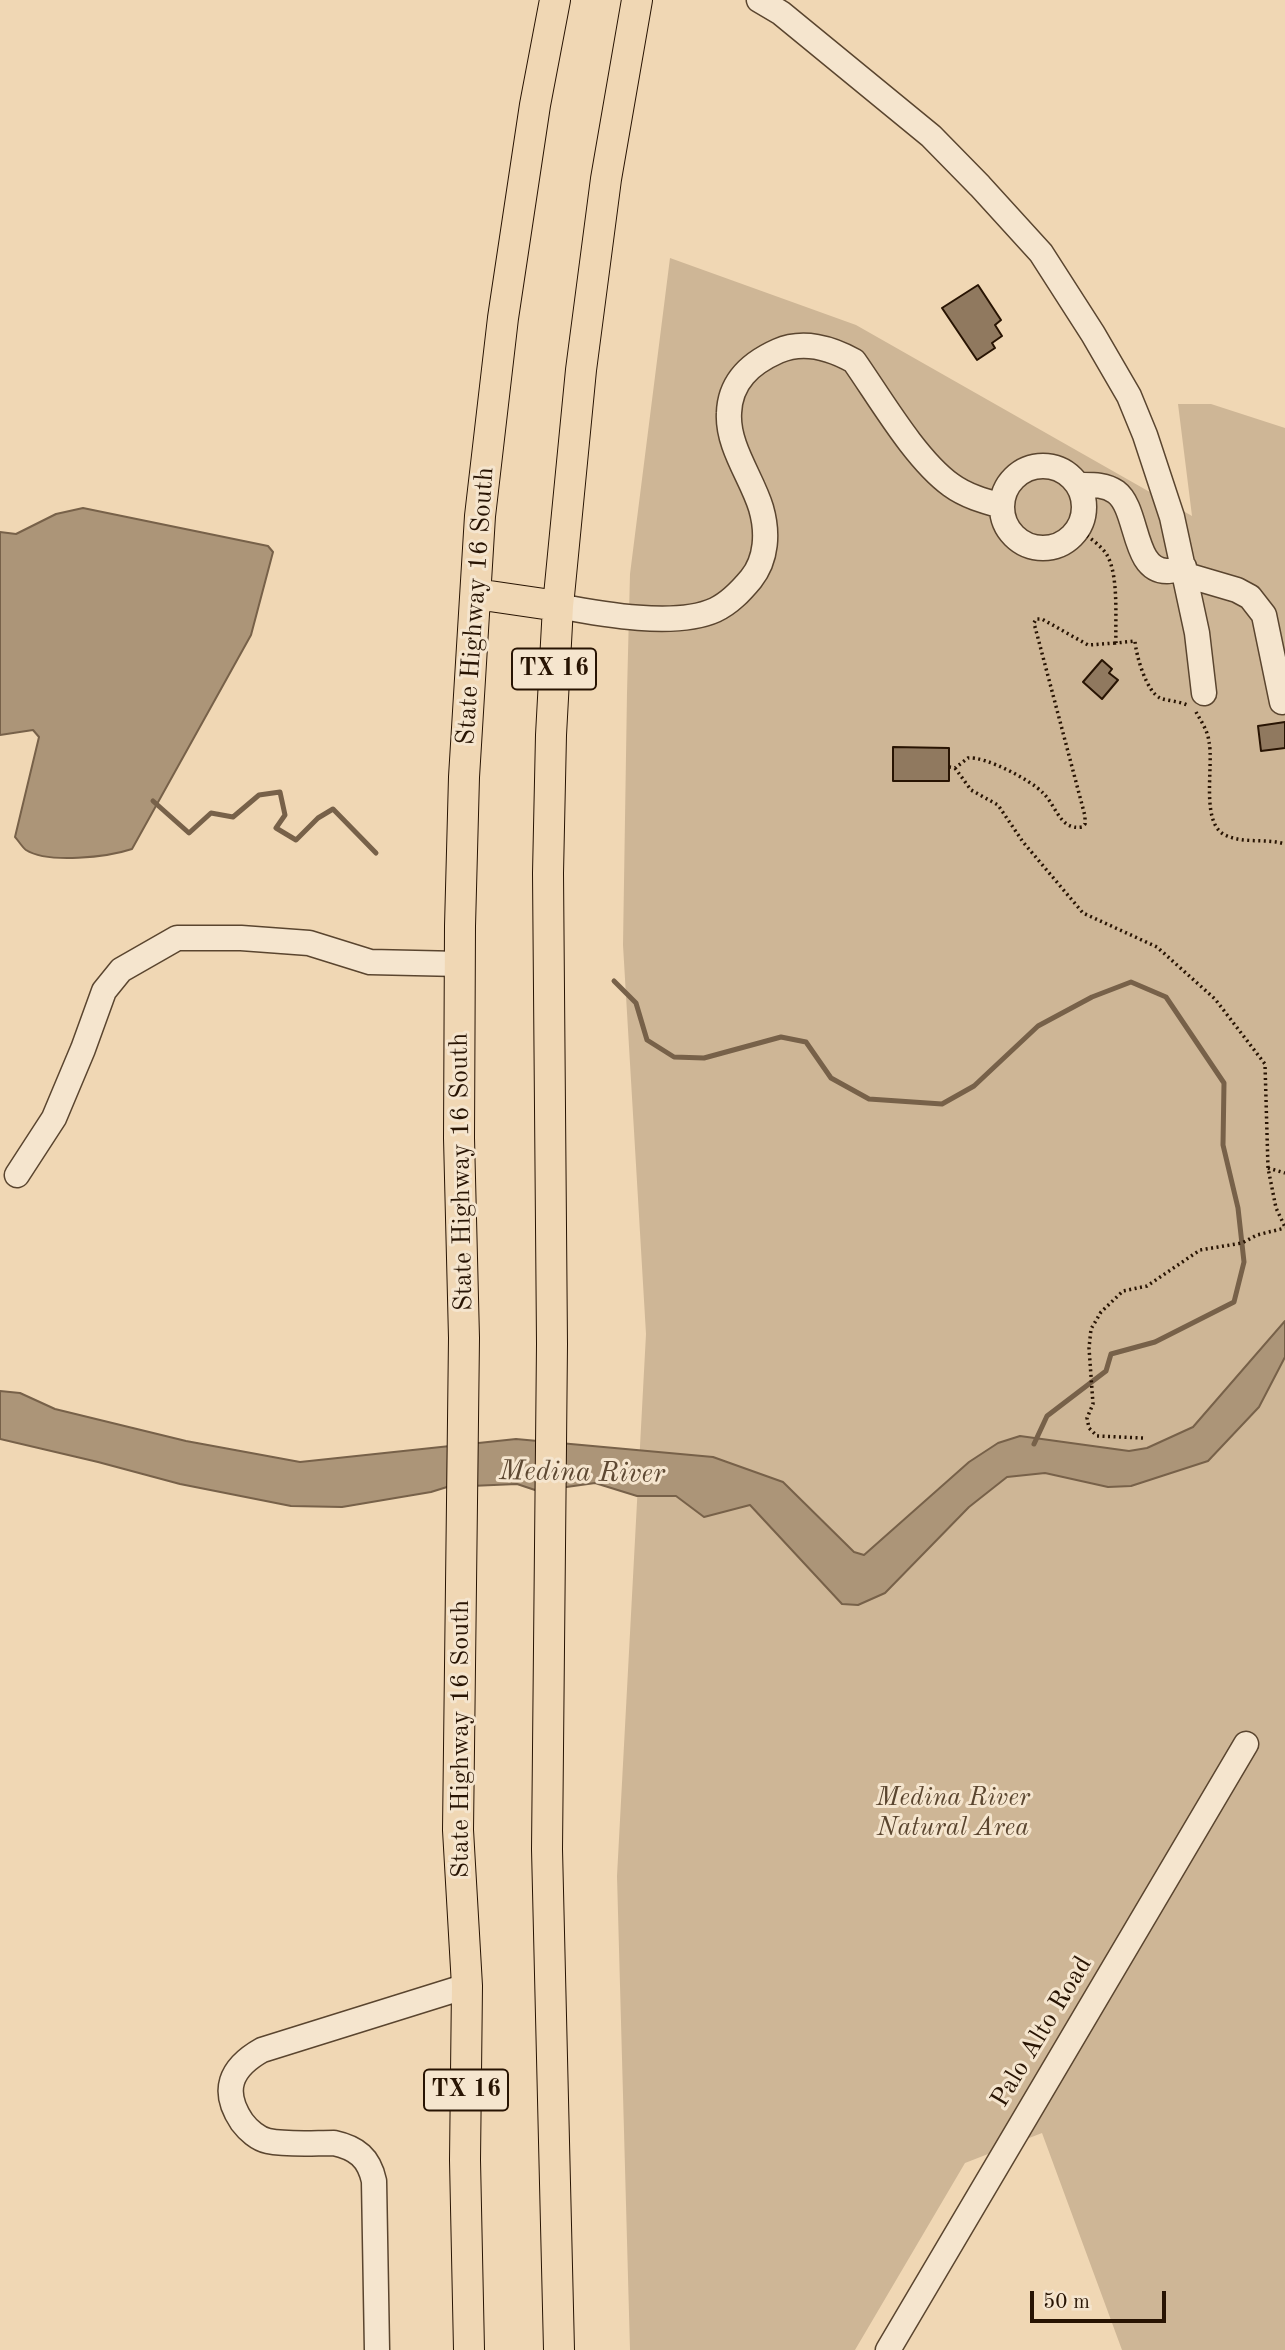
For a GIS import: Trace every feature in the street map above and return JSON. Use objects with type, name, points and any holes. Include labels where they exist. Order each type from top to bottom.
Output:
[{"type":"main road","name":"State Highway 16 South","points":[[469,2350],[465,2160],[467,1986],[458,1830],[464,1338],[459,1138],[464,777],[480,516],[503,318],[535,105],[555,0]]},
{"type":"main road","name":"TX 16","points":[[559,2350],[547,1849],[552,1344],[548,873],[551,734],[558,606],[581,370],[606,179],[637,0]]},
{"type":"main road","points":[[476,594],[558,606]]},
{"type":"street","points":[[759,0],[781,13],[931,136],[1041,253],[1093,334],[1129,396],[1172,517],[1197,633],[1204,694]]},
{"type":"street","points":[[558,606],[604,614],[683,619],[715,610],[740,593],[757,572],[766,544],[762,510],[733,439],[728,414],[730,402],[733,390],[744,372],[763,358],[783,349],[809,345],[837,351],[854,360],[928,466],[953,487],[980,500],[1002,506]]},
{"type":"street","points":[[1040,466],[1055,467],[1068,474],[1078,485],[1084,499],[1084,515],[1079,529],[1068,541],[1054,547],[1038,549],[1023,544],[1011,534],[1004,521],[1002,506],[1005,491],[1013,479],[1025,470],[1040,466]]},
{"type":"street","points":[[1078,485],[1100,485],[1114,490],[1124,500],[1146,560],[1155,569],[1185,571],[1250,597],[1264,615],[1282,702]]},
{"type":"street","points":[[17,1175],[54,1118],[104,991],[121,970],[177,938],[242,938],[309,943],[370,962],[460,964]]},
{"type":"street","name":"Palo Alto Road","points":[[888,2350],[1246,1744]]},
{"type":"street","points":[[377,2350],[374,2181],[367,2161],[363,2155],[334,2143],[267,2141],[256,2136],[247,2128],[229,2097],[233,2078],[249,2057],[262,2050],[467,1986]]},
{"type":"path","points":[[1079,529],[1101,548],[1111,565],[1116,643]]},
{"type":"path","points":[[1143,1438],[1097,1436],[1089,1428],[1087,1418],[1093,1404],[1089,1348],[1091,1329],[1101,1312],[1123,1291],[1146,1286],[1200,1250],[1241,1243],[1285,1227],[1276,1208],[1268,1168],[1265,1064],[1215,999],[1157,947],[1083,913],[1023,842],[998,806],[971,790],[952,767],[968,758],[987,759],[1042,791],[1062,820],[1072,827],[1082,827],[1085,824],[1086,816],[1034,623],[1036,619],[1042,619],[1088,645],[1135,641],[1138,662],[1153,692],[1161,698],[1185,703],[1195,710],[1202,722],[1210,745],[1210,811],[1215,826],[1221,834],[1233,838],[1264,839],[1285,844]]},
{"type":"path","points":[[1268,1168],[1285,1173]]},
{"type":"green space","name":"Medina River Natural Area","points":[[670,258],[856,325],[1192,516],[1178,404],[1211,404],[1285,428],[1285,2350],[1122,2350],[1042,2133],[965,2163],[855,2350],[630,2350],[617,1876],[646,1334],[623,945],[627,693],[630,574]]},
{"type":"water","points":[[83,508],[268,546],[273,552],[251,635],[132,849],[94,857],[48,857],[26,850],[15,837],[39,737],[33,730],[0,735],[0,532],[16,534],[56,514]]},
{"type":"water","name":"Medina River","points":[[1285,1321],[1285,1357],[1259,1407],[1208,1461],[1131,1486],[1108,1487],[1045,1473],[1007,1477],[969,1507],[885,1593],[858,1605],[842,1604],[750,1505],[704,1517],[676,1496],[637,1496],[595,1483],[538,1491],[517,1484],[447,1487],[342,1507],[291,1506],[180,1484],[0,1439],[0,1391],[20,1393],[55,1409],[186,1441],[300,1462],[516,1439],[713,1457],[783,1482],[854,1552],[864,1555],[969,1462],[998,1443],[1020,1436],[1129,1451],[1147,1448],[1193,1427]]},
{"type":"building","points":[[978,285],[1001,320],[995,325],[1002,336],[992,343],[995,348],[977,360],[942,308]]},
{"type":"building","points":[[1102,660],[1112,669],[1109,673],[1118,680],[1102,699],[1083,682]]},
{"type":"building","points":[[1285,722],[1285,748],[1261,751],[1258,726]]},
{"type":"building","points":[[893,747],[949,748],[949,781],[893,781]]},
{"type":"waterway","points":[[153,801],[189,833],[211,813],[233,817],[259,795],[280,792],[285,815],[276,828],[296,840],[318,818],[333,809],[376,853]]},
{"type":"waterway","points":[[614,981],[636,1003],[647,1040],[674,1057],[704,1058],[781,1037],[806,1042],[831,1078],[869,1099],[942,1104],[974,1086],[1038,1026],[1092,997],[1131,982],[1166,997],[1224,1083],[1223,1145],[1238,1208],[1244,1262],[1234,1302],[1155,1342],[1111,1354],[1106,1371],[1047,1416],[1034,1444]]}]
